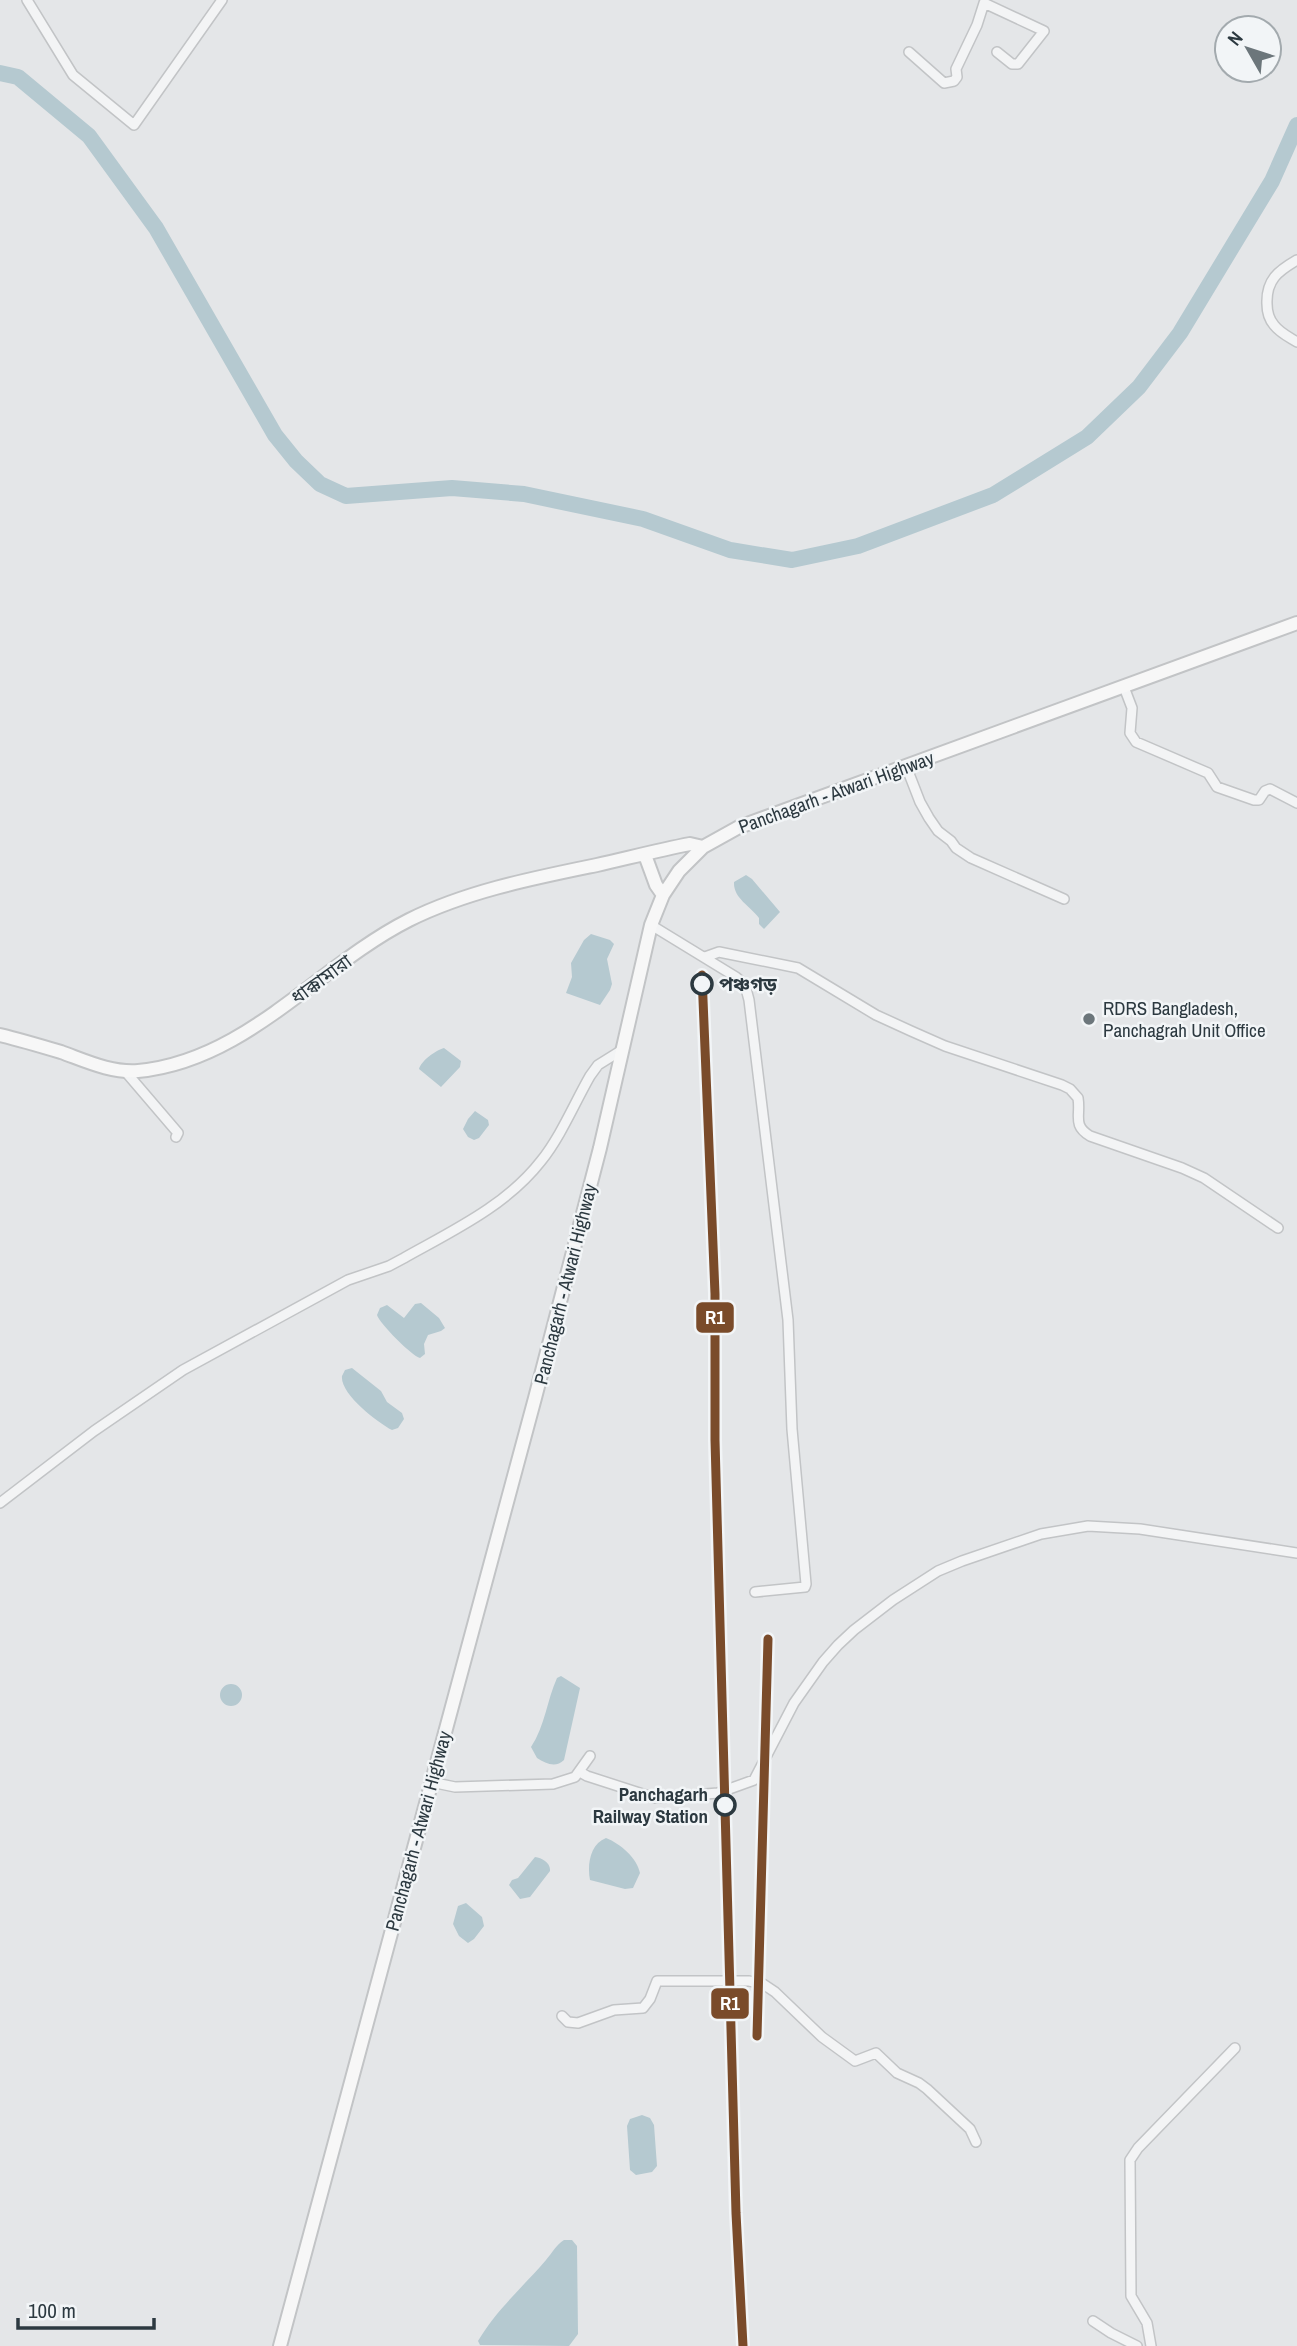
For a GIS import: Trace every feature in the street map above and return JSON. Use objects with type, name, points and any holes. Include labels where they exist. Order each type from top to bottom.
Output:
[{"type":"main road","name":"Panchagarh - Atwari Highway","points":[[280,2346],[535,1398],[600,1148],[651,925],[663,895],[679,871],[703,847],[747,823],[1297,623]]},
{"type":"main road","name":"ধাক্কামারা","points":[[0,1035],[33,1043],[103,1067],[125,1071],[166,1066],[209,1051],[228,1041],[297,998],[373,940],[422,914],[484,891],[690,844],[703,847]]},
{"type":"main road","points":[[645,855],[656,885],[663,895]]},
{"type":"street","points":[[27,0],[73,75],[134,125],[222,0]]},
{"type":"street","points":[[909,52],[944,82],[954,82],[957,77],[956,69],[977,25],[984,1],[1044,30],[1018,64],[1012,64],[997,52]]},
{"type":"street","points":[[1297,260],[1270,281],[1267,299],[1268,313],[1275,327],[1297,342]]},
{"type":"street","points":[[1124,687],[1132,709],[1130,733],[1136,742],[1209,773],[1217,787],[1222,789],[1254,800],[1259,800],[1265,791],[1270,789],[1297,803]]},
{"type":"street","points":[[906,766],[929,818],[937,831],[956,848],[971,858],[1064,899]]},
{"type":"street","points":[[651,925],[741,981],[749,1000],[788,1320],[792,1429],[806,1584],[804,1587],[755,1592]]},
{"type":"street","points":[[705,957],[719,952],[798,968],[865,1009],[911,1031],[945,1046],[1062,1085],[1078,1098],[1079,1124],[1084,1132],[1204,1178],[1278,1228]]},
{"type":"street","points":[[0,1503],[94,1431],[183,1370],[348,1280],[404,1258],[493,1206],[519,1185],[549,1151],[598,1065],[622,1050]]},
{"type":"street","points":[[125,1071],[172,1125],[178,1133],[176,1137]]},
{"type":"street","points":[[580,1772],[655,1798],[718,1793],[754,1780],[794,1703],[823,1662],[853,1630],[938,1571],[1018,1541],[1068,1529],[1114,1527],[1297,1553]]},
{"type":"street","points":[[431,1782],[455,1787],[553,1784],[567,1781],[580,1772],[590,1756]]},
{"type":"street","points":[[562,2016],[568,2022],[578,2023],[606,2012],[643,2008],[650,2000],[657,1982],[755,1981],[775,1992],[821,2037],[855,2061],[876,2053],[897,2073],[919,2083],[970,2129],[976,2142]]},
{"type":"street","points":[[1151,2346],[1147,2323],[1131,2295],[1130,2160],[1155,2130],[1236,2048]]},
{"type":"street","points":[[1093,2322],[1137,2346]]},
{"type":"shaded area","points":[[746,875],[780,912],[764,929],[759,924],[759,918],[734,888],[734,882]]},
{"type":"shaded area","points":[[591,934],[614,944],[607,959],[612,984],[600,1005],[566,993],[572,977],[571,963],[584,940]]},
{"type":"shaded area","points":[[444,1048],[461,1061],[460,1067],[441,1087],[419,1069],[429,1056]]},
{"type":"shaded area","points":[[475,1111],[488,1120],[489,1125],[479,1138],[474,1140],[468,1137],[463,1129]]},
{"type":"shaded area","points":[[421,1303],[439,1318],[445,1328],[428,1335],[424,1344],[425,1354],[420,1358],[396,1339],[377,1315],[380,1308],[387,1305],[404,1318],[415,1304]]},
{"type":"shaded area","points":[[352,1368],[381,1391],[387,1402],[402,1413],[404,1419],[398,1428],[392,1430],[378,1421],[353,1399],[343,1383],[342,1376],[345,1370]]},
{"type":"shaded area","points":[[561,1676],[580,1688],[564,1760],[551,1764],[537,1758],[531,1747],[540,1730],[557,1678]]},
{"type":"shaded area","points":[[231,1684],[239,1687],[242,1695],[239,1703],[231,1706],[223,1703],[220,1695],[223,1687]]},
{"type":"shaded area","points":[[606,1838],[623,1848],[636,1862],[640,1873],[633,1888],[625,1889],[590,1880],[589,1868],[593,1850]]},
{"type":"shaded area","points":[[535,1857],[546,1861],[550,1871],[530,1897],[520,1899],[509,1885]]},
{"type":"shaded area","points":[[466,1903],[482,1917],[484,1926],[468,1943],[459,1936],[453,1924],[458,1906]]},
{"type":"shaded area","points":[[642,2115],[650,2118],[654,2125],[657,2166],[652,2172],[636,2175],[630,2170],[627,2126],[630,2119]]},
{"type":"shaded area","points":[[564,2240],[572,2240],[577,2246],[578,2334],[569,2346],[480,2345],[478,2341],[493,2319]]},
{"type":"waterway","points":[[0,73],[18,77],[89,136],[156,228],[275,435],[296,461],[320,484],[346,496],[452,488],[524,494],[643,519],[730,550],[792,560],[858,546],[993,495],[1087,437],[1139,387],[1180,333],[1272,181],[1297,125]]},
{"type":"transit line","name":"R1","points":[[702,975],[715,1294],[715,1440],[736,2213],[743,2346]]},
{"type":"transit line","name":"R1","points":[[757,2036],[768,1639]]},
{"type":"place","name":"পঞ্চগড়","points":[[702,984]]},
{"type":"place","name":"RDRS Bangladesh, Panchagrah Unit Office","points":[[1089,1019]]},
{"type":"place","name":"Panchagarh Railway Station","points":[[725,1805]]}]
